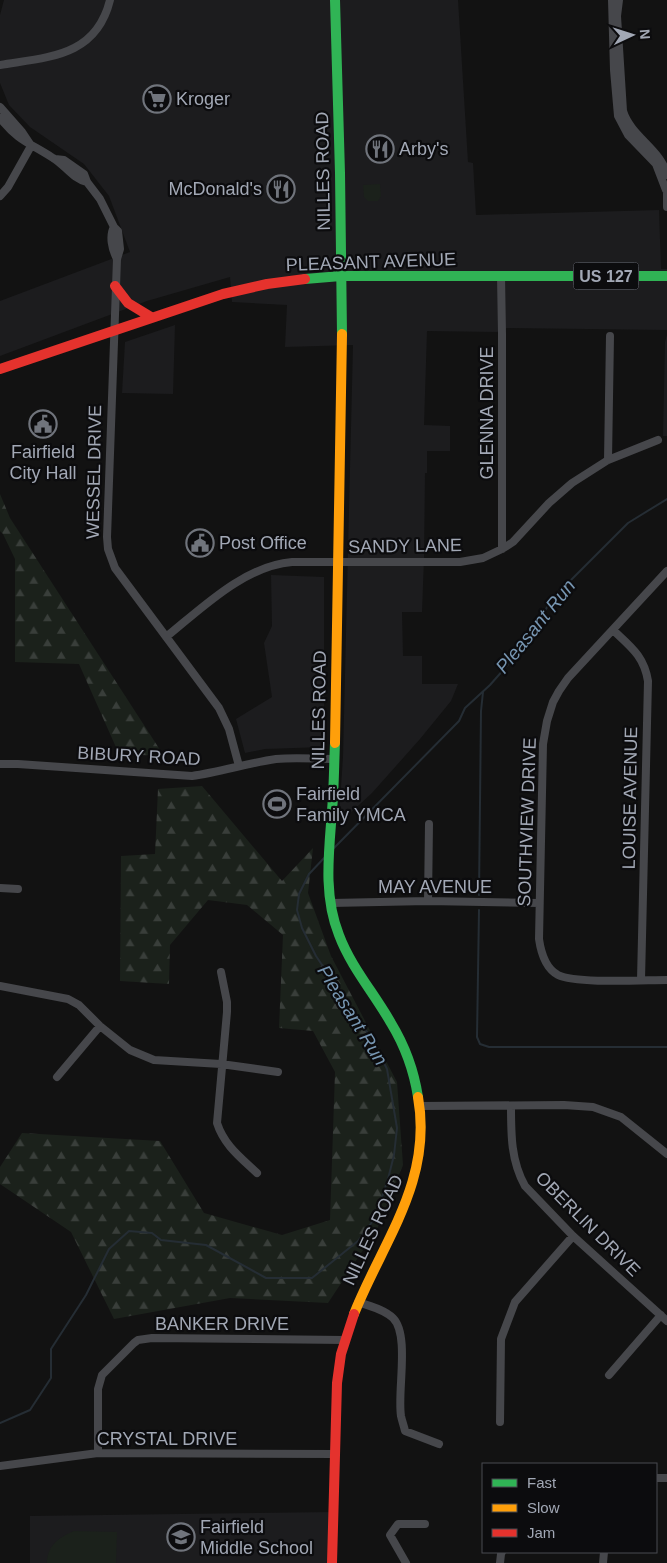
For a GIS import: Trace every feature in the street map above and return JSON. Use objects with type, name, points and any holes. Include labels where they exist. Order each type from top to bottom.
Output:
[{"type":"street","points":[[0,65],[49,57],[70,51],[81,45],[100,26],[108,10],[110,0]]},
{"type":"street","name":"NILLES ROAD","points":[[332,1563],[335,1400],[339,1368],[345,1340],[358,1302],[403,1214],[415,1183],[420,1159],[422,1131],[420,1106],[414,1077],[404,1046],[340,941],[330,903],[330,830],[335,759],[342,406],[335,0]]},
{"type":"street","points":[[612,0],[614,70],[618,116],[628,135],[656,164],[666,190]]},
{"type":"street","points":[[618,0],[617,16],[623,111],[627,124],[663,164],[667,175]]},
{"type":"street","name":"WESSEL DRIVE","points":[[0,107],[22,132],[31,146]]},
{"type":"street","name":"WESSEL DRIVE","points":[[0,118],[18,138],[55,159],[64,160],[84,174],[87,182],[100,199],[114,227],[118,231],[120,249],[116,259],[108,549],[115,568],[219,708],[229,729],[239,766]]},
{"type":"street","points":[[0,196],[8,187],[31,146]]},
{"type":"street","points":[[667,186],[667,208]]},
{"type":"street","name":"PLEASANT AVENUE","points":[[0,369],[151,317],[247,287],[290,279],[341,276],[667,276]]},
{"type":"street","name":"GLENNA DRIVE","points":[[501,276],[502,549]]},
{"type":"street","points":[[115,286],[128,303],[151,317]]},
{"type":"street","points":[[608,460],[610,336]]},
{"type":"street","name":"SANDY LANE","points":[[166,637],[234,585],[260,569],[285,563],[460,562],[483,558],[513,542],[549,503],[572,483],[608,460],[658,440]]},
{"type":"street","name":"SOUTHVIEW DRIVE","points":[[641,980],[577,980],[558,975],[548,966],[541,954],[539,903],[543,744],[547,720],[553,702],[564,684],[667,571]]},
{"type":"street","name":"LOUISE AVENUE","points":[[613,630],[639,655],[646,668],[648,681],[641,980]]},
{"type":"street","name":"BIBURY ROAD","points":[[0,764],[192,776],[210,774],[239,766],[278,759],[335,759]]},
{"type":"street","points":[[428,901],[429,824]]},
{"type":"street","points":[[0,888],[18,889]]},
{"type":"street","name":"MAY AVENUE","points":[[330,903],[428,901],[539,903]]},
{"type":"street","points":[[221,972],[227,1002],[217,1123],[220,1135],[230,1148],[256,1173]]},
{"type":"street","points":[[641,980],[667,980]]},
{"type":"street","points":[[0,986],[68,999],[79,1005],[100,1026],[130,1050],[154,1060],[221,1064],[278,1072]]},
{"type":"street","points":[[57,1077],[100,1026]]},
{"type":"street","points":[[420,1106],[581,1106],[612,1112],[629,1122],[665,1149]]},
{"type":"street","name":"OBERLIN DRIVE","points":[[511,1106],[513,1155],[520,1177],[533,1195],[573,1236],[664,1318]]},
{"type":"street","points":[[500,1422],[501,1339],[515,1302],[573,1236]]},
{"type":"street","points":[[358,1302],[385,1312],[398,1325],[401,1341],[401,1416],[405,1431],[439,1444]]},
{"type":"street","points":[[609,1375],[664,1318]]},
{"type":"street","name":"BANKER DRIVE","points":[[98,1453],[98,1389],[102,1375],[109,1366],[138,1340],[152,1338],[345,1340]]},
{"type":"street","name":"CRYSTAL DRIVE","points":[[0,1466],[98,1453],[335,1454]]},
{"type":"street","points":[[406,1563],[390,1535],[398,1524],[425,1524]]},
{"type":"shaded area","points":[[4,0],[458,0],[468,162],[473,163],[476,215],[659,210],[661,269],[667,269],[667,330],[507,328],[497,332],[427,331],[424,425],[450,426],[450,451],[427,451],[422,612],[402,612],[403,656],[422,656],[422,684],[458,684],[451,701],[420,739],[372,793],[346,817],[339,817],[343,757],[353,345],[285,347],[287,305],[232,302],[230,277],[147,301],[0,356],[0,301],[130,252],[109,196],[84,164],[30,127],[9,105],[0,83],[0,15]]},
{"type":"shaded area","points":[[175,325],[173,394],[122,393],[125,342]]},
{"type":"shaded area","points":[[667,335],[667,436],[663,436],[665,342]]},
{"type":"shaded area","points":[[271,575],[324,577],[324,747],[265,749],[245,753],[236,719],[272,697],[264,643],[272,626]]},
{"type":"shaded area","name":"Fairfield Middle School","points":[[334,1512],[332,1563],[30,1563],[30,1516]]},
{"type":"green space","points":[[380,184],[381,196],[378,201],[368,201],[364,197],[363,185]]},
{"type":"green space","points":[[0,494],[10,518],[164,756],[119,754],[79,664],[15,662],[15,559],[0,531]]},
{"type":"green space","points":[[202,786],[282,881],[313,848],[308,893],[331,956],[397,1082],[403,1165],[377,1229],[328,1303],[230,1298],[114,1319],[71,1232],[0,1184],[0,1167],[22,1133],[160,1141],[204,1213],[282,1235],[330,1220],[335,1072],[313,1031],[279,1028],[283,935],[247,905],[208,900],[170,945],[169,984],[120,981],[121,856],[155,854],[158,789]]},
{"type":"green space","points":[[74,1531],[117,1532],[116,1563],[47,1563],[49,1552],[55,1543],[63,1536]]},
{"type":"waterway","name":"Pleasant Run","points":[[334,848],[459,721],[465,708],[490,685],[527,643],[551,600],[628,523],[667,499]]},
{"type":"waterway","points":[[479,895],[481,711],[483,692]]},
{"type":"waterway","name":"Pleasant Run","points":[[0,1423],[30,1410],[51,1378],[51,1349],[86,1295],[109,1249],[129,1231],[152,1233],[161,1240],[206,1245],[266,1278],[312,1278],[358,1241],[375,1218],[394,1155],[397,1128],[387,1069],[373,1041],[316,956],[302,928],[297,910],[299,894],[309,874],[325,857]]},
{"type":"waterway","points":[[479,910],[477,1037],[480,1044],[489,1047],[667,1047]]},
{"type":"traffic: fast","points":[[335,0],[342,334]]},
{"type":"traffic: fast","points":[[305,279],[341,276],[667,276]]},
{"type":"traffic: fast","points":[[335,743],[328,873],[334,920],[350,958],[401,1041],[411,1068],[418,1097]]},
{"type":"traffic: slow","points":[[335,743],[342,334]]},
{"type":"traffic: slow","points":[[354,1314],[391,1235],[412,1183],[418,1156],[421,1127],[418,1097]]},
{"type":"traffic: jam","points":[[0,369],[223,294],[267,284],[305,279]]},
{"type":"traffic: jam","points":[[115,286],[128,303],[151,317]]},
{"type":"traffic: jam","points":[[332,1563],[337,1383],[341,1354],[354,1314]]},
{"type":"place","name":"Kroger","points":[[157,99]]},
{"type":"place","name":"Arby's","points":[[380,149]]},
{"type":"place","name":"McDonald's","points":[[281,189]]},
{"type":"place","name":"Fairfield City Hall","points":[[43,424]]},
{"type":"place","name":"Post Office","points":[[200,543]]},
{"type":"place","name":"Fairfield Family YMCA","points":[[277,804]]},
{"type":"place","name":"Fairfield Middle School","points":[[181,1537]]}]
